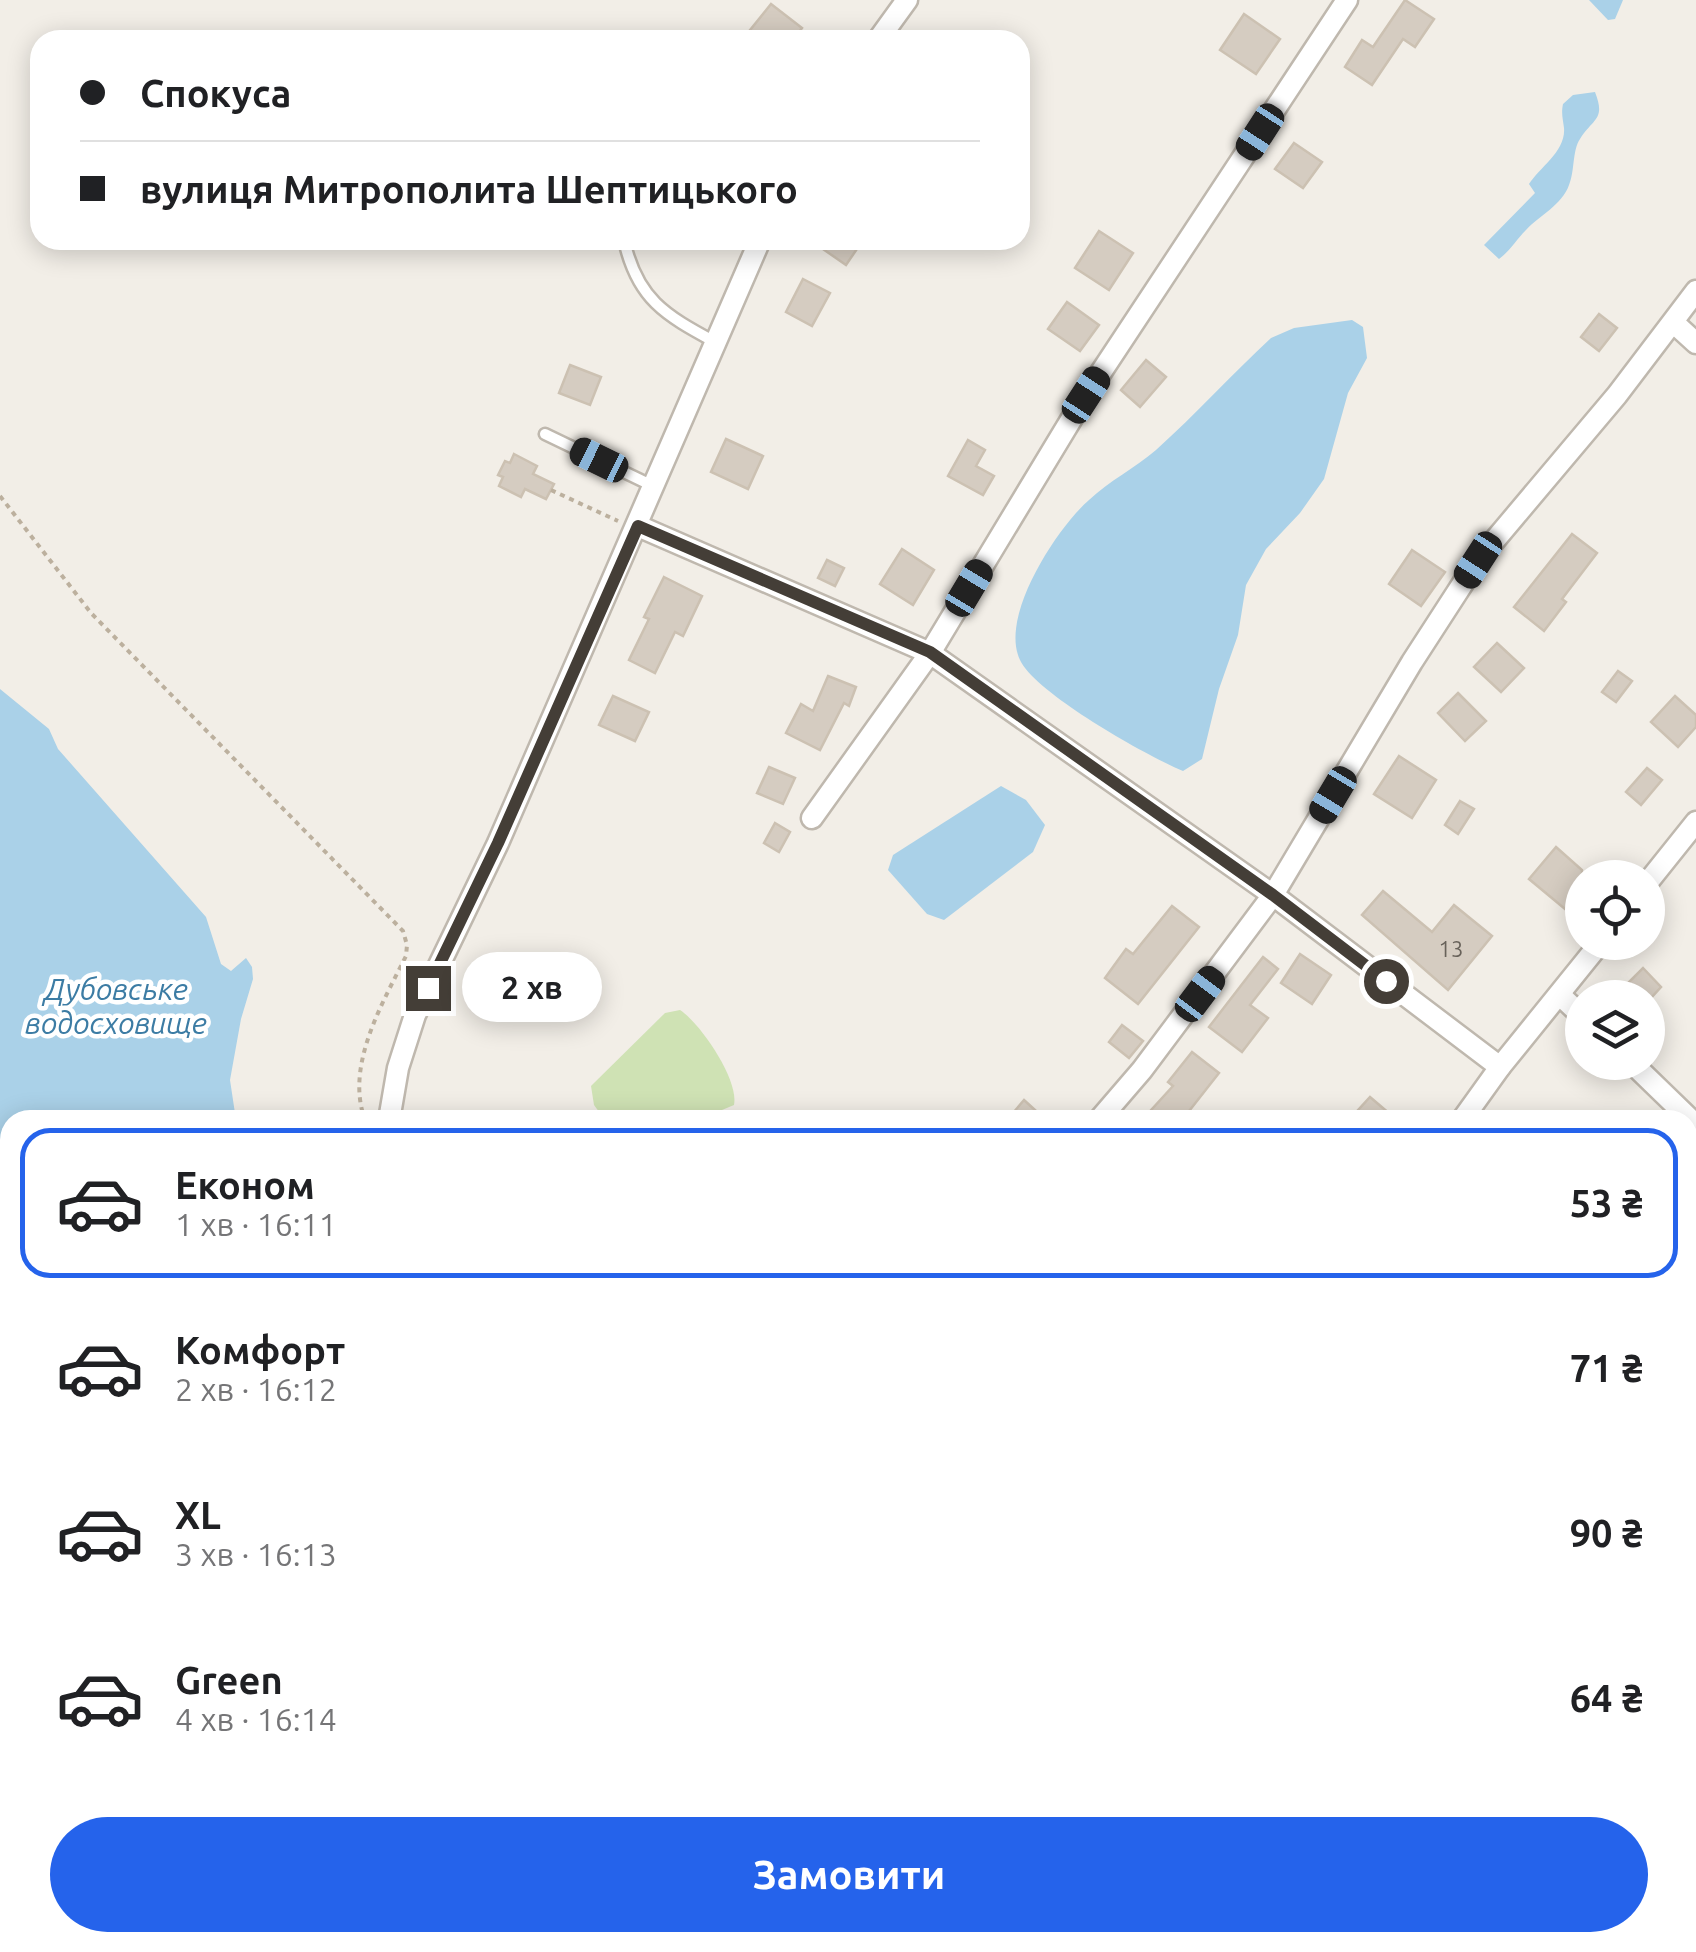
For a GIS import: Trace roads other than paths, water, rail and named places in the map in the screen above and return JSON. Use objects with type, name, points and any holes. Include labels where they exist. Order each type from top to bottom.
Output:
[{"type":"street","points":[[885,30],[906,0]]},
{"type":"street","points":[[812,818],[930,652],[1086,395],[1347,0]]},
{"type":"street","points":[[391,1110],[398,1068],[416,1016],[498,843],[756,250]]},
{"type":"street","points":[[1108,1110],[1273,895],[1412,662],[1478,560],[1674,323],[1696,291]]},
{"type":"street","points":[[1674,323],[1696,343]]},
{"type":"street","points":[[637,528],[930,652],[1273,895],[1500,1067]]},
{"type":"street","points":[[1665,861],[1696,822]]},
{"type":"street","points":[[1469,1110],[1588,960]]},
{"type":"street","points":[[1561,996],[1565,1000]]},
{"type":"street","points":[[1649,1080],[1680,1110]]},
{"type":"lane","points":[[627,250],[634,274],[664,314],[715,342]]},
{"type":"lane","points":[[545,434],[654,487]]},
{"type":"water","points":[[1589,0],[1623,0],[1615,19],[1608,20]]},
{"type":"water","points":[[1595,92],[1599,114],[1577,144],[1566,192],[1499,259],[1484,245],[1535,193],[1529,184],[1557,151],[1564,136],[1563,104],[1573,95]]},
{"type":"water","points":[[1352,320],[1363,327],[1367,358],[1348,393],[1324,479],[1300,513],[1266,549],[1246,585],[1238,635],[1219,689],[1202,759],[1183,771],[1094,722],[1030,674],[1020,660],[1016,642],[1024,598],[1047,552],[1076,513],[1156,450],[1271,338],[1294,328]]},
{"type":"water","name":"Дубовське водосховище","points":[[0,689],[49,729],[58,749],[206,917],[221,964],[231,971],[246,958],[253,979],[230,1080],[234,1110],[0,1110]]},
{"type":"water","points":[[1001,786],[1026,800],[1045,825],[1033,852],[944,920],[927,914],[888,870],[893,855]]}]
